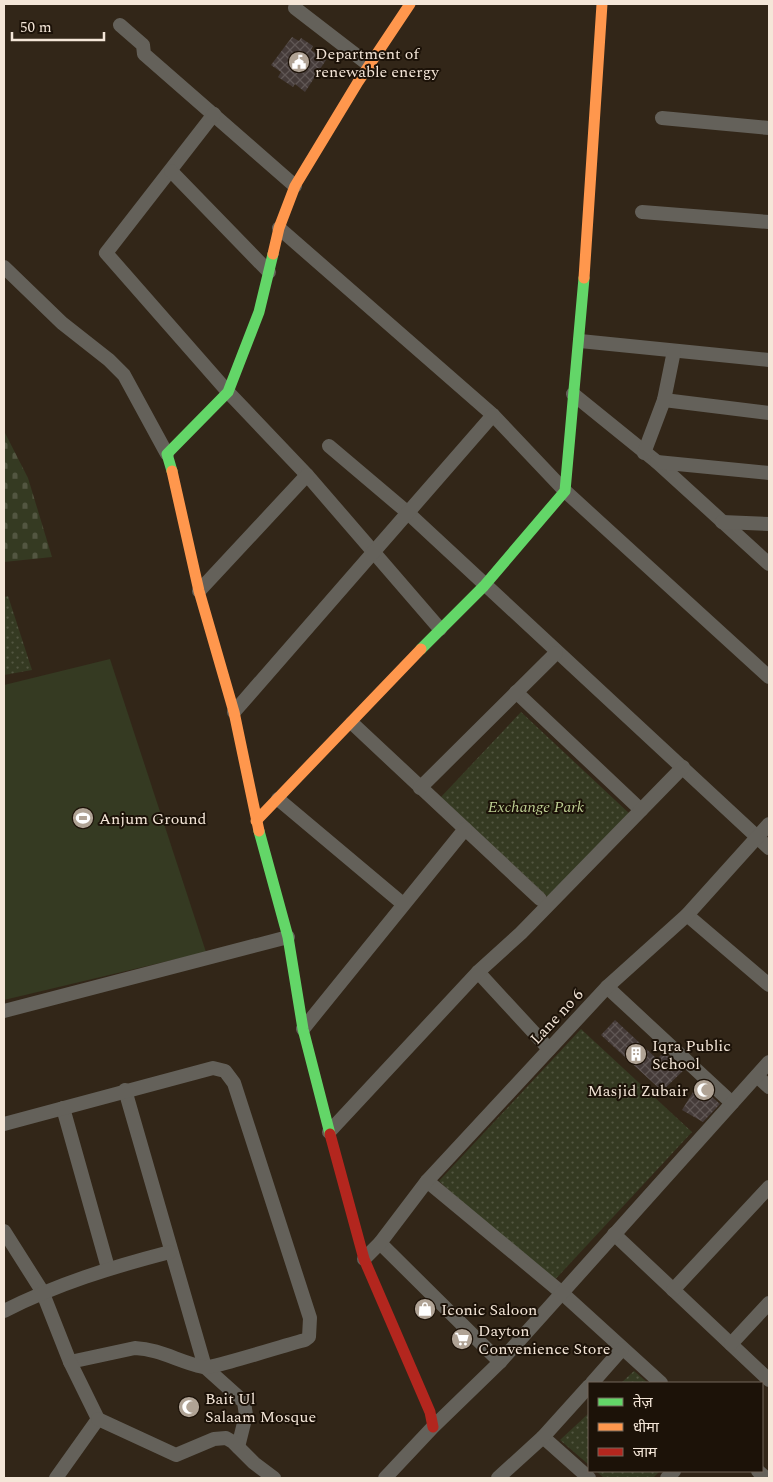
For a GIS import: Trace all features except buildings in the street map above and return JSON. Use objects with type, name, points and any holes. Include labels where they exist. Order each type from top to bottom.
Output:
[{"type":"street","points":[[296,4],[295,8],[369,65]]},
{"type":"street","points":[[167,454],[228,392],[259,312],[279,228],[295,186],[369,65],[410,4]]},
{"type":"street","points":[[256,821],[352,723],[440,629],[484,586],[565,491],[573,394],[580,340],[602,4]]},
{"type":"street","points":[[120,25],[143,45],[144,54],[295,186]]},
{"type":"street","points":[[214,114],[106,253],[228,392],[307,475],[440,629]]},
{"type":"street","points":[[662,118],[769,128]]},
{"type":"street","points":[[170,171],[269,272]]},
{"type":"street","points":[[642,212],[769,222]]},
{"type":"street","points":[[279,228],[493,415],[565,491],[769,677]]},
{"type":"street","points":[[4,267],[62,323],[109,360],[124,375],[167,454],[177,489],[199,591],[234,712],[256,821],[288,937],[303,1028],[328,1132],[364,1258],[430,1412],[433,1427]]},
{"type":"street","points":[[580,340],[769,360]]},
{"type":"street","points":[[644,453],[664,400],[674,351]]},
{"type":"street","points":[[573,394],[644,453],[658,462],[769,564]]},
{"type":"street","points":[[664,400],[769,414]]},
{"type":"street","points":[[234,712],[374,554],[407,512],[493,415]]},
{"type":"street","points":[[329,446],[407,512],[484,586],[769,848]]},
{"type":"street","points":[[658,462],[769,473]]},
{"type":"street","points":[[199,591],[307,475]]},
{"type":"street","points":[[722,522],[769,524]]},
{"type":"street","points":[[420,788],[556,652]]},
{"type":"street","points":[[516,692],[641,810]]},
{"type":"street","points":[[352,723],[540,899]]},
{"type":"street","points":[[328,1132],[478,972],[521,933],[683,767]]},
{"type":"street","points":[[278,799],[403,904]]},
{"type":"street","name":"Lane no 6","points":[[364,1258],[380,1243],[427,1180],[607,987],[687,915],[769,824]]},
{"type":"street","points":[[303,1028],[465,830]]},
{"type":"street","points":[[687,915],[769,985]]},
{"type":"street","points":[[4,1011],[288,937]]},
{"type":"street","points":[[478,972],[550,1049]]},
{"type":"street","points":[[607,987],[732,1103]]},
{"type":"street","points":[[385,1478],[433,1427],[500,1362],[769,1062]]},
{"type":"street","points":[[4,1124],[124,1090],[213,1068],[225,1071],[230,1076],[310,1318],[309,1337],[305,1340],[205,1367]]},
{"type":"street","points":[[757,1076],[769,1087]]},
{"type":"street","points":[[124,1090],[205,1367]]},
{"type":"street","points":[[63,1108],[108,1268]]},
{"type":"street","points":[[427,1180],[562,1293],[622,1350],[660,1382]]},
{"type":"street","points":[[673,1290],[769,1187]]},
{"type":"street","points":[[4,1231],[42,1291],[70,1362],[98,1419],[176,1455],[220,1438],[233,1442],[274,1478]]},
{"type":"street","points":[[614,1234],[769,1380]]},
{"type":"street","points":[[380,1243],[500,1362]]},
{"type":"street","points":[[4,1310],[42,1291],[108,1268],[170,1252]]},
{"type":"street","points":[[731,1344],[769,1303]]},
{"type":"street","points":[[70,1362],[143,1348],[169,1354],[205,1367],[244,1402],[246,1415],[238,1447]]},
{"type":"street","points":[[593,1382],[622,1350]]},
{"type":"street","points":[[498,1478],[543,1437],[588,1387]]},
{"type":"street","points":[[56,1478],[98,1419]]},
{"type":"street","points":[[543,1437],[589,1478]]},
{"type":"green space","points":[[4,431],[28,478],[52,557],[4,562]]},
{"type":"green space","points":[[8,596],[32,670],[4,675],[4,597]]},
{"type":"green space","name":"Anjum Ground","points":[[110,659],[206,952],[4,1000],[4,685]]},
{"type":"green space","name":"Exchange Park","points":[[521,712],[631,815],[551,900],[441,797]]},
{"type":"green space","points":[[581,1029],[692,1132],[550,1285],[439,1181]]},
{"type":"green space","points":[[634,1371],[647,1382],[622,1382]]},
{"type":"green space","points":[[588,1414],[588,1464],[560,1440]]},
{"type":"green space","points":[[597,1472],[659,1472],[653,1478],[604,1478]]},
{"type":"traffic: fast","points":[[172,471],[167,454],[228,392],[259,312],[273,254]]},
{"type":"traffic: fast","points":[[421,649],[484,586],[565,491],[584,278]]},
{"type":"traffic: fast","points":[[259,831],[288,937],[303,1029],[330,1134]]},
{"type":"traffic: slow","points":[[273,254],[279,228],[295,186],[358,82],[410,4]]},
{"type":"traffic: slow","points":[[584,278],[602,4]]},
{"type":"traffic: slow","points":[[172,471],[199,591],[234,712],[259,831]]},
{"type":"traffic: slow","points":[[256,821],[421,649]]},
{"type":"traffic: jam","points":[[330,1134],[364,1259],[430,1412],[433,1427]]},
{"type":"place","name":"Department of renewable energy","points":[[299,62]]},
{"type":"place","name":"Anjum Ground","points":[[83,818]]},
{"type":"place","name":"Iqra Public School","points":[[636,1054]]},
{"type":"place","name":"Masjid Zubair","points":[[704,1090]]},
{"type":"place","name":"Iconic Saloon","points":[[425,1309]]},
{"type":"place","name":"Dayton Convenience Store","points":[[462,1339]]},
{"type":"place","name":"Bait Ul Salaam Mosque","points":[[189,1407]]}]
